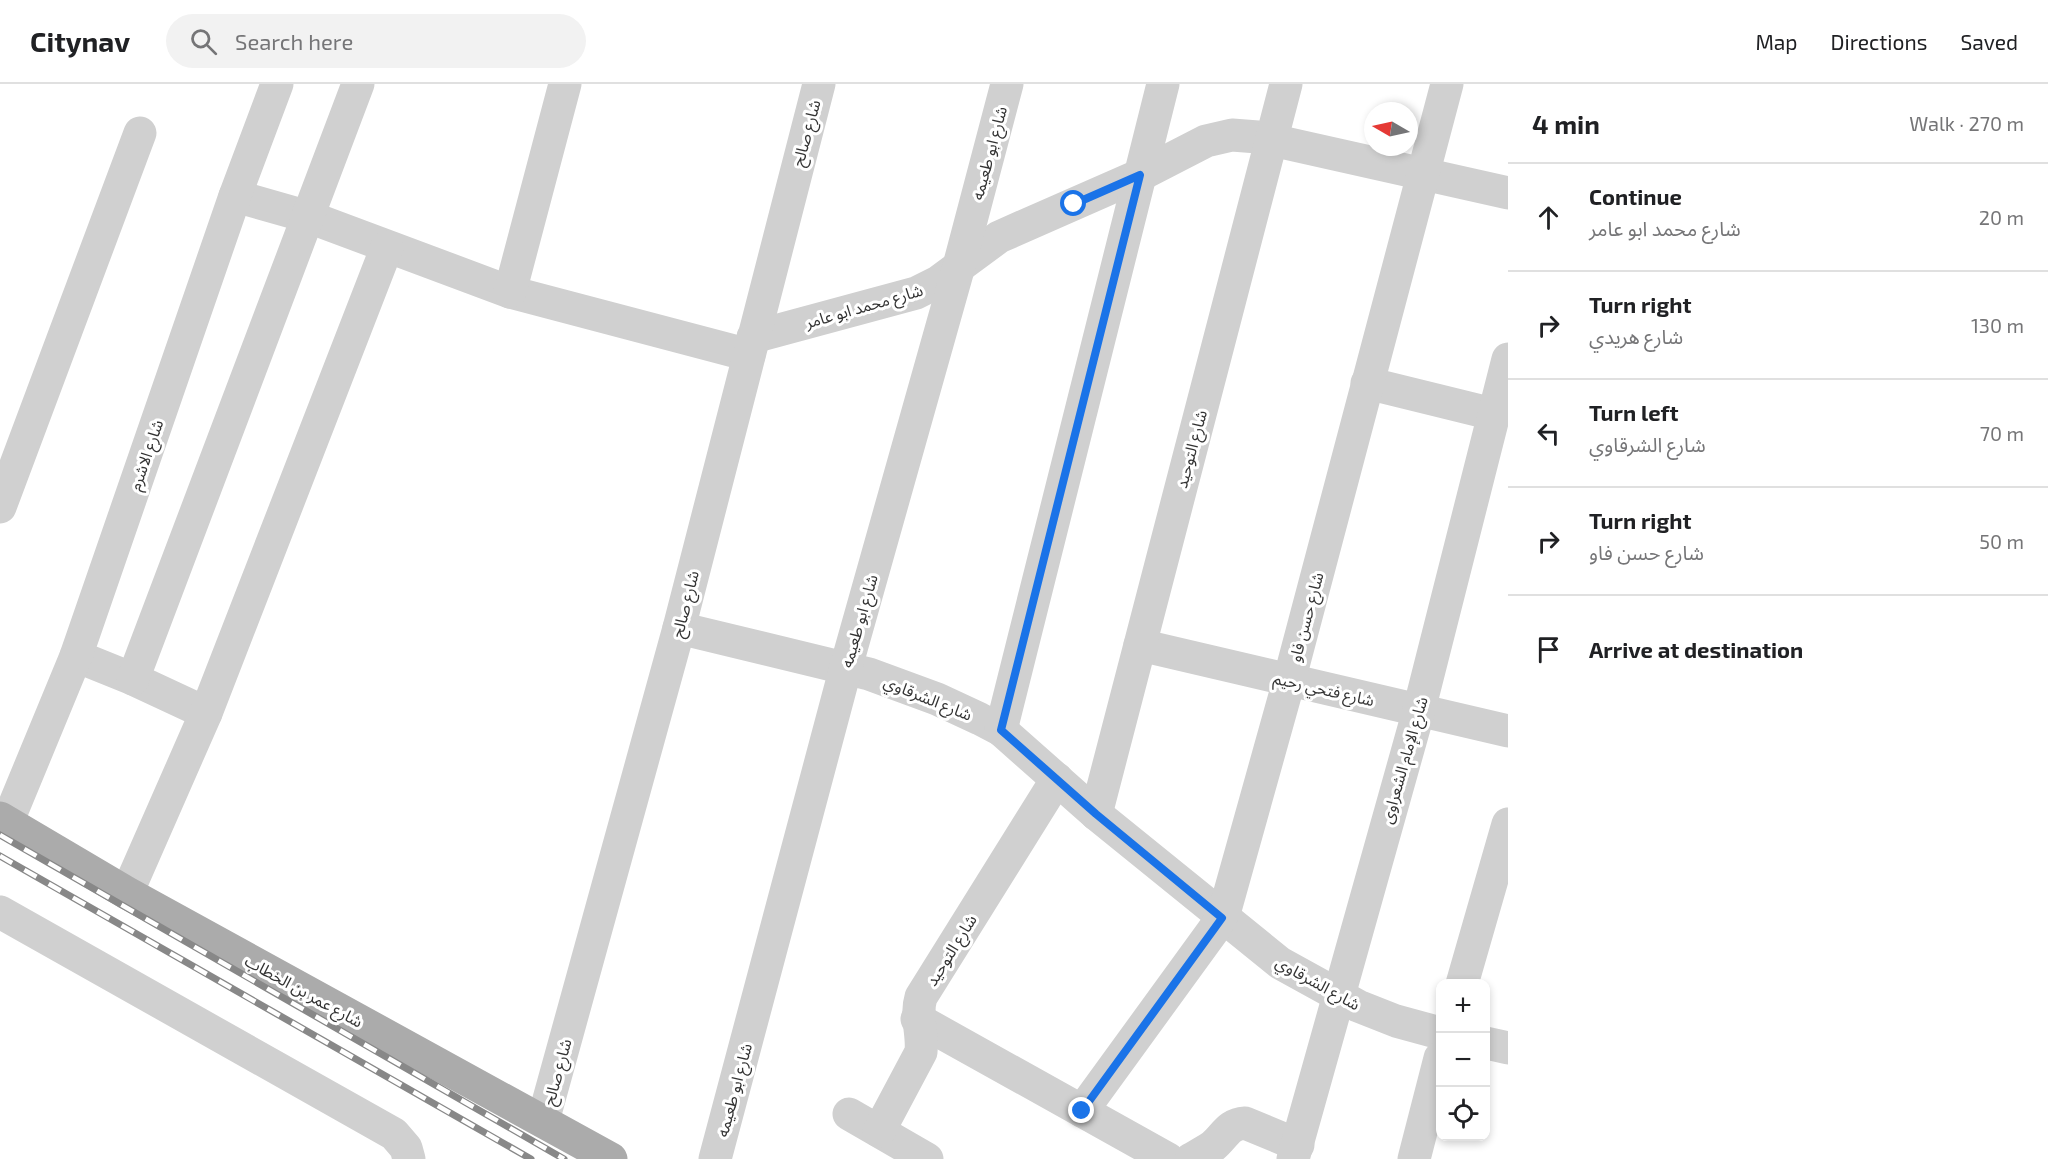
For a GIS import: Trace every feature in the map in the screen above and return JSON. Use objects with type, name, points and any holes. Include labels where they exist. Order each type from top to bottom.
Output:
[{"type":"main road","name":"شارع عمر بن الخطاب","points":[[4,820],[127,893],[611,1159]]},
{"type":"street","name":"شارع الاشرم","points":[[4,820],[76,656],[235,196],[277,84]]},
{"type":"street","points":[[133,679],[358,84]]},
{"type":"street","points":[[510,292],[565,84]]},
{"type":"street","name":"شارع صالح","points":[[543,1121],[679,628],[819,84]]},
{"type":"street","name":"شارع ابو طعيمه","points":[[715,1159],[846,667],[959,266],[1006,84]]},
{"type":"street","points":[[1001,730],[1164,84]]},
{"type":"street","name":"شارع التوحيد","points":[[1096,814],[1286,84]]},
{"type":"street","name":"شارع حسن فاو","points":[[1082,1111],[1222,918],[1289,681],[1447,84]]},
{"type":"street","points":[[0,507],[140,133]]},
{"type":"street","name":"شارع محمد ابو عامر","points":[[751,346],[916,293],[938,282],[1005,234],[1140,175],[1212,139],[1245,135],[1508,193]]},
{"type":"street","points":[[235,196],[309,218],[510,292],[751,346]]},
{"type":"street","points":[[127,893],[206,713],[387,247]]},
{"type":"street","name":"شارع الإمام الشعراوى","points":[[1296,1152],[1337,996],[1419,710],[1508,359]]},
{"type":"street","points":[[1367,383],[1493,414]]},
{"type":"street","name":"شارع الشرقاوي","points":[[679,628],[846,667],[914,690],[1001,730],[1096,814],[1280,963],[1337,996],[1396,1021],[1436,1032]]},
{"type":"street","name":"شارع فتحي رحيم","points":[[1140,645],[1508,731]]},
{"type":"street","points":[[76,656],[133,679],[206,713]]},
{"type":"street","name":"شارع التوحيد","points":[[879,1131],[921,1052],[922,1041],[917,1019],[921,997],[1058,779]]},
{"type":"street","points":[[1463,979],[1508,824]]},
{"type":"street","points":[[0,912],[394,1134],[406,1148],[409,1159]]},
{"type":"street","points":[[917,1019],[1168,1159]]},
{"type":"street","points":[[1490,1044],[1508,1048]]},
{"type":"street","points":[[1414,1159],[1436,1074]]},
{"type":"street","points":[[849,1114],[927,1159]]},
{"type":"street","points":[[1191,1159],[1212,1146],[1230,1127],[1245,1123],[1296,1152]]},
{"type":"railway","points":[[0,835],[564,1159]]},
{"type":"railway","points":[[0,856],[531,1159]]},
{"type":"route","points":[[1074,204],[1140,175],[1001,730],[1096,814],[1222,918],[1082,1111]]}]
